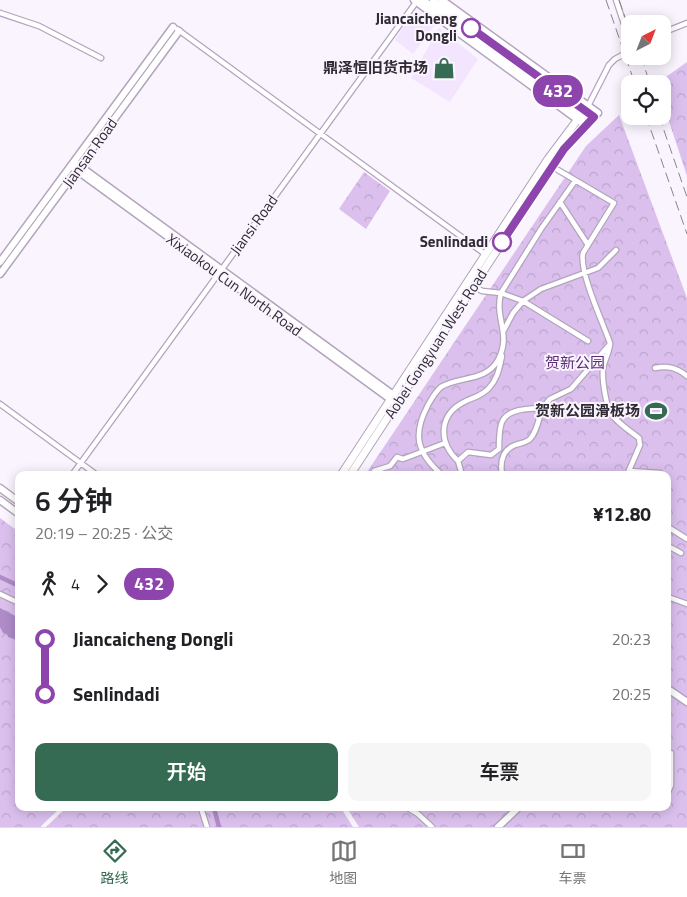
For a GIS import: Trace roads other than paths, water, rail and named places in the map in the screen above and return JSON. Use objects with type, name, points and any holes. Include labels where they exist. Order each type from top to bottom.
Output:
[{"type":"main road","name":"Aobei Gongyuan West Road","points":[[349,471],[548,159],[588,114]]},
{"type":"main road","name":"Aobei Gongyuan West Road","points":[[395,399],[474,286],[588,114]]},
{"type":"street","points":[[418,0],[588,114]]},
{"type":"street","name":"Jiansi Road","points":[[75,471],[418,0]]},
{"type":"street","points":[[432,0],[588,114]]},
{"type":"street","points":[[442,0],[588,114]]},
{"type":"street","points":[[616,0],[621,15]]},
{"type":"street","points":[[0,13],[39,26],[101,58]]},
{"type":"street","points":[[671,29],[687,23]]},
{"type":"street","points":[[176,29],[486,254]]},
{"type":"street","name":"Jiansan Road","points":[[0,262],[75,166],[176,29]]},
{"type":"street","points":[[588,114],[609,65],[621,56]]},
{"type":"street","name":"Jiansan Road","points":[[0,274],[75,166]]},
{"type":"street","name":"Xixiaokou Cun North Road","points":[[75,166],[395,399]]},
{"type":"street","points":[[558,170],[614,203],[583,253],[581,260],[610,343],[603,369],[608,408],[611,415],[639,438],[640,445],[629,471]]},
{"type":"street","points":[[461,471],[458,461],[445,444],[444,430],[447,418],[461,404],[478,397],[489,389],[498,375],[504,344],[504,330],[499,316],[498,304],[501,293],[575,181]]},
{"type":"street","points":[[560,202],[588,245]]},
{"type":"street","points":[[504,330],[513,313],[523,301],[541,289],[598,268],[616,250]]},
{"type":"street","points":[[474,286],[484,291],[501,293],[523,301],[588,341]]},
{"type":"street","points":[[501,471],[500,465],[504,453],[513,446],[531,438],[536,429],[542,408],[550,399],[571,389],[610,343]]},
{"type":"street","points":[[438,471],[422,452],[418,434],[422,418],[436,392],[443,386],[470,379],[487,371],[497,362],[504,344]]},
{"type":"street","points":[[655,368],[666,366],[687,376]]},
{"type":"street","points":[[0,404],[91,471]]},
{"type":"street","points":[[458,461],[468,452],[491,455],[499,449],[501,423],[510,413],[542,408]]},
{"type":"street","points":[[374,471],[390,466],[397,457],[403,459],[445,444]]},
{"type":"street","points":[[0,488],[15,499]]},
{"type":"street","points":[[0,500],[15,511]]},
{"type":"street","points":[[671,529],[687,539]]},
{"type":"street","points":[[671,548],[681,553]]},
{"type":"street","points":[[0,594],[15,601]]},
{"type":"street","points":[[671,598],[687,604]]},
{"type":"street","points":[[671,691],[687,702]]},
{"type":"street","points":[[671,761],[671,785]]},
{"type":"street","points":[[202,811],[207,827]]},
{"type":"street","points":[[413,811],[432,827]]},
{"type":"street","points":[[498,827],[515,811]]},
{"type":"waterway","points":[[0,577],[15,584]]},
{"type":"waterway","points":[[215,811],[219,827]]},
{"type":"railway","points":[[606,0],[632,75]]},
{"type":"railway","points":[[619,0],[624,15]]},
{"type":"railway","points":[[644,65],[647,75]]},
{"type":"railway","points":[[649,125],[687,234]]},
{"type":"railway","points":[[662,125],[687,197]]},
{"type":"place","name":"Jiancaicheng Dongli","points":[[471,28]]},
{"type":"place","name":"鼎泽恒旧货市场","points":[[444,68]]},
{"type":"place","name":"Senlindadi","points":[[502,242]]},
{"type":"place","name":"贺新公园滑板场","points":[[656,411]]},
{"type":"park label","name":"贺新公园","points":[[575,363]]}]
